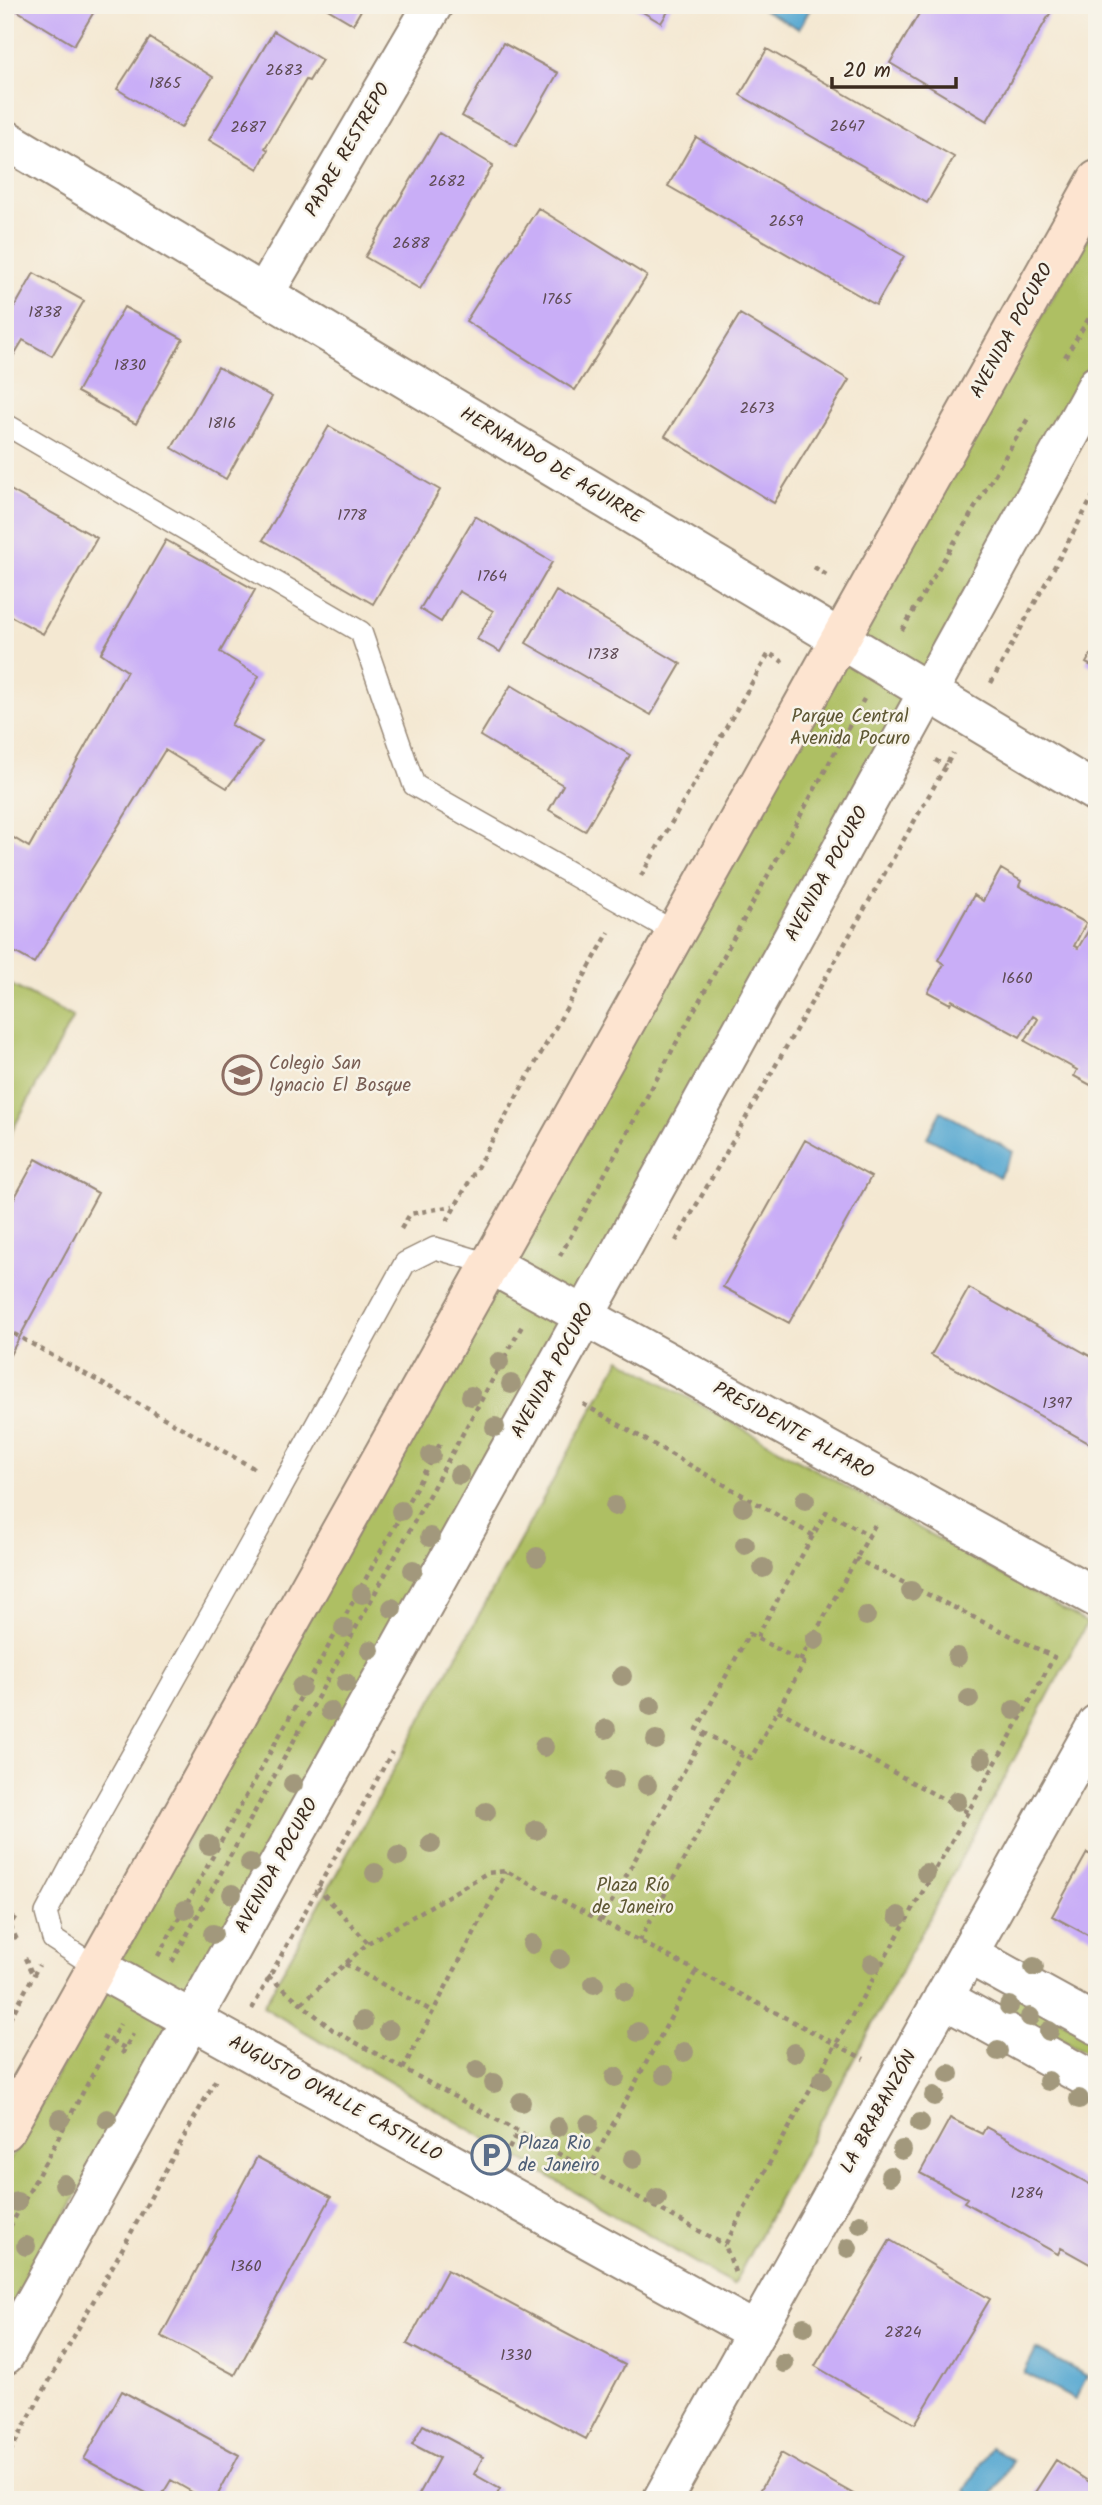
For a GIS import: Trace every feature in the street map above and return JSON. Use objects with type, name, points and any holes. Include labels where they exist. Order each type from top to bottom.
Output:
[{"type":"main road","name":"AVENIDA POCURO","points":[[5,2131],[1097,180]]},
{"type":"street","name":"PADRE RESTREPO","points":[[264,294],[433,5]]},
{"type":"street","name":"HERNANDO DE AGUIRRE","points":[[5,139],[1097,793]]},
{"type":"street","name":"AVENIDA POCURO","points":[[5,2355],[584,1316],[1097,385]]},
{"type":"street","name":"PRESIDENTE ALFARO","points":[[490,1264],[1097,1598]]},
{"type":"street","name":"LA BRABANZÓN","points":[[662,2500],[1097,1724]]},
{"type":"street","points":[[968,1954],[1097,2025]]},
{"type":"street","name":"AUGUSTO OVALLE CASTILLO","points":[[98,1968],[756,2332]]},
{"type":"street","points":[[943,1998],[1097,2083]]},
{"type":"lane","points":[[5,424],[361,632],[414,785],[676,933]]},
{"type":"lane","points":[[98,1968],[53,1939],[46,1913],[405,1263],[435,1248],[490,1264]]},
{"type":"path","points":[[675,1243],[946,766],[1097,489]]},
{"type":"path","points":[[814,567],[994,678]]},
{"type":"path","points":[[769,653],[901,740],[946,766]]},
{"type":"path","points":[[5,1329],[259,1472]]},
{"type":"path","points":[[587,1396],[583,1405],[814,1536]]},
{"type":"path","points":[[800,1661],[896,1487]]},
{"type":"path","points":[[757,1637],[827,1512],[869,1535]]},
{"type":"path","points":[[725,2245],[1054,1657],[856,1559]]},
{"type":"path","points":[[749,1633],[800,1661],[804,1663],[751,1758],[696,1728],[749,1633]]},
{"type":"path","points":[[778,1710],[969,1813]]},
{"type":"path","points":[[601,1921],[705,1734]]},
{"type":"path","points":[[5,2461],[236,2044],[268,1976],[397,1743]]},
{"type":"path","points":[[639,1941],[742,1754]]},
{"type":"path","points":[[403,2069],[506,1871]]},
{"type":"path","points":[[302,2003],[368,1943],[487,1873],[506,1871],[899,2078]]},
{"type":"path","points":[[318,1887],[368,1943]]},
{"type":"path","points":[[125,1917],[261,1992]]},
{"type":"path","points":[[345,1964],[432,2011]]},
{"type":"path","points":[[588,2170],[696,1971]]},
{"type":"path","points":[[268,1976],[333,2030],[725,2245],[756,2332]]},
{"type":"path","points":[[68,2020],[211,2088]]},
{"type":"green space","name":"Parque Central Avenida Pocuro","points":[[1097,222],[1097,363],[905,721],[5,2324],[5,2169],[816,698]]},
{"type":"green space","points":[[5,982],[73,1017],[5,1144]]},
{"type":"green space","name":"Plaza Río de Janeiro","points":[[620,1359],[1087,1623],[733,2285],[263,2007]]},
{"type":"green space","points":[[1017,1996],[1097,2040],[1097,2059],[1011,2010]]},
{"type":"water","points":[[755,5],[804,5],[810,9],[799,29]]},
{"type":"water","points":[[941,1111],[1013,1152],[999,1177],[927,1137]]},
{"type":"water","points":[[1036,2349],[1087,2376],[1075,2400],[1024,2373]]},
{"type":"water","points":[[991,2447],[1013,2461],[990,2500],[979,2500],[965,2491]]},
{"type":"building","points":[[8,5],[98,5],[74,45]]},
{"type":"building","points":[[321,5],[364,5],[353,24]]},
{"type":"building","points":[[631,5],[672,5],[661,23]]},
{"type":"building","points":[[924,5],[1055,5],[987,121],[890,63]]},
{"type":"building","points":[[274,31],[322,60],[309,81],[306,80],[265,148],[268,150],[258,169],[209,140]]},
{"type":"building","points":[[150,38],[213,77],[181,128],[117,89]]},
{"type":"building","points":[[503,43],[558,73],[516,146],[462,116]]},
{"type":"building","points":[[767,49],[954,157],[927,203],[740,95]]},
{"type":"building","points":[[439,133],[493,165],[420,289],[365,257]]},
{"type":"building","points":[[696,137],[904,256],[876,305],[668,186]]},
{"type":"building","points":[[538,208],[647,276],[575,390],[466,321]]},
{"type":"building","points":[[34,273],[84,301],[52,356],[23,340],[5,370],[5,324]]},
{"type":"building","points":[[124,307],[183,339],[136,424],[77,392]]},
{"type":"building","points":[[740,314],[849,380],[774,503],[665,436]]},
{"type":"building","points":[[218,367],[272,397],[226,479],[172,448]]},
{"type":"building","points":[[329,426],[440,490],[373,604],[263,540]]},
{"type":"building","points":[[5,487],[97,538],[43,634],[5,613]]},
{"type":"building","points":[[475,516],[552,562],[500,652],[477,639],[493,611],[459,591],[441,622],[420,609]]},
{"type":"building","points":[[166,540],[255,590],[220,652],[259,676],[231,725],[262,742],[227,788],[165,750],[34,963],[5,947],[5,836],[7,834],[29,847],[127,671],[101,653]]},
{"type":"building","points":[[556,591],[681,664],[651,715],[526,643]]},
{"type":"building","points":[[1097,644],[1097,669],[1086,663]]},
{"type":"building","points":[[511,685],[630,755],[585,831],[549,810],[563,785],[480,736]]},
{"type":"building","points":[[1001,869],[1021,881],[1019,886],[1086,923],[1074,946],[1078,948],[1091,926],[1097,929],[1097,1082],[1094,1087],[1074,1076],[1077,1070],[1025,1041],[1038,1019],[1033,1016],[1020,1037],[952,1000],[950,1004],[928,992],[944,964],[938,960],[974,895],[983,901]]},
{"type":"building","points":[[805,1140],[871,1177],[789,1323],[723,1287]]},
{"type":"building","points":[[36,1159],[98,1193],[5,1364],[5,1215]]},
{"type":"building","points":[[969,1288],[1097,1360],[1096,1447],[931,1355]]},
{"type":"building","points":[[1087,1853],[1097,1858],[1097,1940],[1052,1916]]},
{"type":"building","points":[[950,2118],[982,2134],[986,2127],[1097,2188],[1097,2268],[1061,2248],[1058,2254],[964,2202],[967,2198],[920,2173]]},
{"type":"building","points":[[257,2157],[331,2197],[235,2375],[161,2336]]},
{"type":"building","points":[[890,2240],[990,2299],[915,2424],[815,2366]]},
{"type":"building","points":[[447,2270],[625,2365],[586,2439],[407,2344]]},
{"type":"building","points":[[122,2391],[239,2455],[215,2500],[206,2500],[171,2480],[159,2500],[84,2459]]},
{"type":"building","points":[[423,2425],[483,2457],[474,2474],[500,2489],[494,2500],[416,2500],[439,2458],[412,2444]]},
{"type":"building","points":[[781,2453],[864,2500],[755,2500]]},
{"type":"building","points":[[1056,2460],[1097,2487],[1097,2500],[1030,2500]]},
{"type":"place","name":"Colegio San Ignacio El Bosque","points":[[242,1075]]},
{"type":"place","name":"Plaza Rio de Janeiro","points":[[491,2155]]}]
